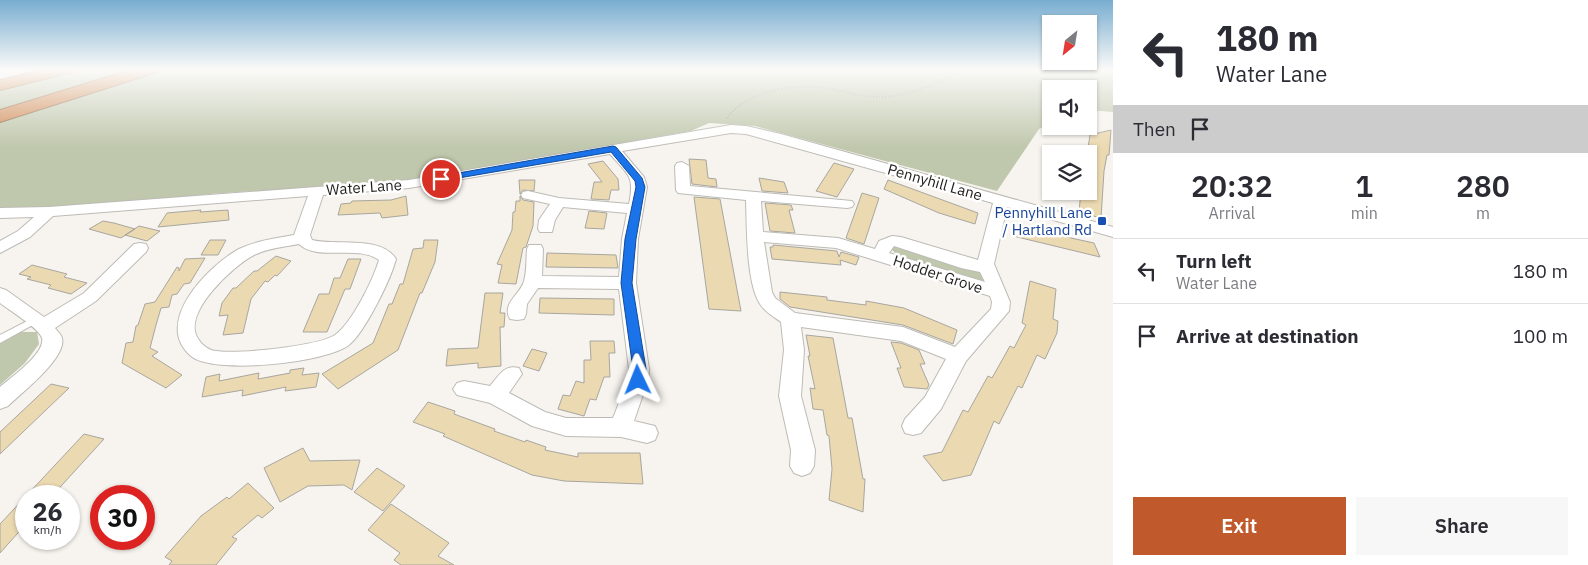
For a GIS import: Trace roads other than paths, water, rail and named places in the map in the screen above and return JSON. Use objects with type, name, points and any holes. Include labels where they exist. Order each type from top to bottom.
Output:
[{"type":"highway","points":[[0,116],[66,95]]},
{"type":"street","name":"Water Lane","points":[[0,213],[49,212],[409,184],[724,129],[757,132]]},
{"type":"street","name":"Pennyhill Lane","points":[[757,132],[1113,232]]},
{"type":"street","points":[[613,149],[639,180],[640,187],[630,239],[627,283],[639,369],[638,380],[621,428]]},
{"type":"street","points":[[682,166],[683,190],[847,204]]},
{"type":"street","points":[[302,239],[317,191]]},
{"type":"street","points":[[528,195],[559,202],[636,209]]},
{"type":"street","points":[[753,195],[755,236],[763,292],[768,302],[790,319],[903,334],[958,356]]},
{"type":"street","points":[[914,426],[933,403],[958,356],[1000,311],[1001,302],[986,268],[1001,201]]},
{"type":"street","points":[[546,229],[547,220],[559,202]]},
{"type":"street","points":[[0,248],[24,234],[49,212]]},
{"type":"street","name":"Hodder Grove","points":[[755,236],[838,243],[996,292]]},
{"type":"street","points":[[302,239],[313,246],[369,249],[381,252],[388,259],[385,269],[352,329],[340,341],[322,349],[227,359],[206,357],[188,340],[185,326],[196,300],[227,264],[239,256],[260,247],[302,239]]},
{"type":"street","name":"Hodder Grove","points":[[880,255],[885,244],[892,241],[901,242],[967,264],[986,268]]},
{"type":"street","points":[[40,323],[90,297],[140,248]]},
{"type":"street","points":[[517,314],[518,304],[533,282],[535,249]]},
{"type":"street","points":[[533,282],[627,283]]},
{"type":"street","points":[[0,294],[40,323],[52,338],[51,348],[39,365],[0,400]]},
{"type":"street","points":[[790,319],[794,350],[790,396],[803,450],[802,466]]},
{"type":"street","points":[[495,396],[512,374]]},
{"type":"street","points":[[464,388],[495,396],[540,420],[566,427],[621,428],[647,434]]},
{"type":"lane","points":[[0,339],[40,323]]},
{"type":"place","name":"Pennyhill Lane / Hartland Rd","points":[[1102,221]]}]
